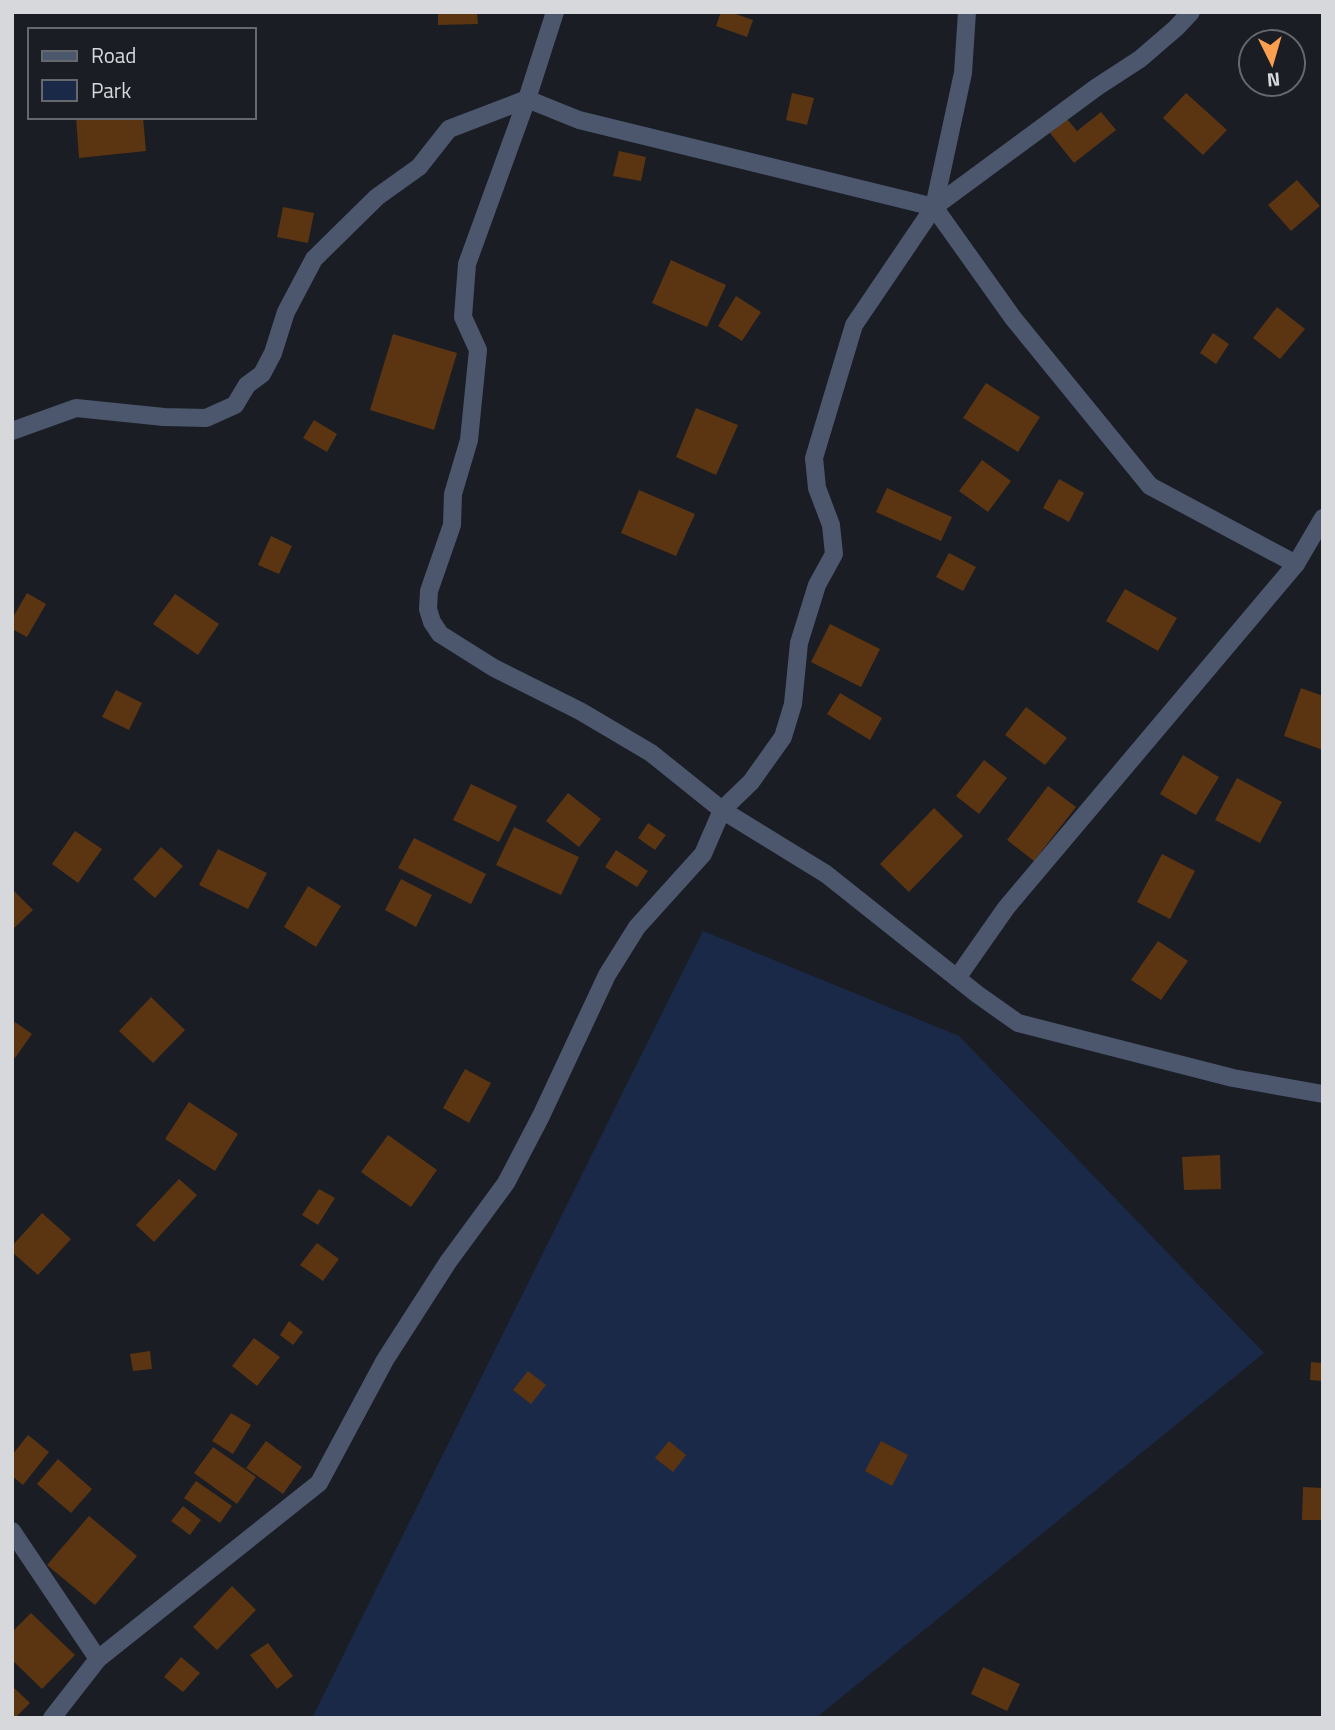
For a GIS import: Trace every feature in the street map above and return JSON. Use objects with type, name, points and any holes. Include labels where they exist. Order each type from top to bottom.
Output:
[{"type":"street","points":[[555,12],[527,99],[467,264],[463,317],[478,350],[469,440],[453,494],[452,525],[429,590],[428,608],[432,622],[440,634],[495,668],[651,752],[722,810],[826,874],[1018,1023],[1233,1077],[1323,1094]]},
{"type":"street","points":[[934,207],[963,73],[967,12]]},
{"type":"street","points":[[52,1718],[98,1659],[319,1483],[385,1360],[448,1262],[506,1183],[541,1116],[607,975],[637,927],[702,853],[722,810],[751,782],[783,737],[793,704],[799,642],[817,585],[834,554],[831,525],[817,488],[814,458],[854,325],[934,207],[1097,87],[1140,59],[1176,29],[1191,12]]},
{"type":"street","points":[[12,431],[76,408],[164,417],[206,418],[235,405],[247,385],[262,374],[286,312],[314,259],[377,197],[419,167],[449,129],[527,99],[579,120],[934,207],[1013,318],[1150,486],[1296,565]]},
{"type":"street","points":[[957,978],[1006,908],[1296,565],[1323,518]]},
{"type":"street","points":[[12,1531],[98,1659]]},
{"type":"green space","points":[[703,931],[959,1036],[1264,1353],[816,1718],[312,1718]]},
{"type":"building","points":[[438,12],[477,12],[478,24],[438,25]]},
{"type":"building","points":[[721,12],[730,12],[753,20],[747,37],[716,26]]},
{"type":"building","points":[[792,93],[814,98],[807,125],[786,120]]},
{"type":"building","points":[[1186,93],[1227,130],[1203,155],[1163,118]]},
{"type":"building","points":[[1101,112],[1116,130],[1074,163],[1050,133],[1067,119],[1077,131]]},
{"type":"building","points":[[76,119],[143,119],[146,151],[79,158]]},
{"type":"building","points":[[619,151],[646,157],[641,181],[613,176]]},
{"type":"building","points":[[1297,180],[1320,206],[1291,231],[1268,205]]},
{"type":"building","points":[[283,207],[314,213],[308,243],[277,237]]},
{"type":"building","points":[[671,260],[726,285],[707,327],[652,303]]},
{"type":"building","points":[[736,296],[761,312],[742,341],[718,326]]},
{"type":"building","points":[[1277,307],[1305,329],[1280,359],[1253,338]]},
{"type":"building","points":[[1213,333],[1229,344],[1216,364],[1200,353]]},
{"type":"building","points":[[393,334],[457,353],[434,430],[370,410]]},
{"type":"building","points":[[986,383],[1040,417],[1018,452],[963,418]]},
{"type":"building","points":[[696,408],[738,425],[716,475],[676,457]]},
{"type":"building","points":[[314,420],[337,434],[327,452],[303,438]]},
{"type":"building","points":[[982,460],[1011,481],[988,512],[959,491]]},
{"type":"building","points":[[1059,479],[1084,493],[1069,522],[1043,508]]},
{"type":"building","points":[[887,488],[952,517],[941,541],[876,512]]},
{"type":"building","points":[[639,490],[695,514],[676,556],[621,533]]},
{"type":"building","points":[[271,536],[292,546],[279,574],[258,565]]},
{"type":"building","points":[[949,553],[976,567],[963,591],[936,577]]},
{"type":"building","points":[[1125,589],[1177,618],[1158,651],[1106,621]]},
{"type":"building","points":[[27,593],[46,604],[27,637],[12,629],[12,619]]},
{"type":"building","points":[[175,594],[219,624],[198,655],[153,624]]},
{"type":"building","points":[[830,624],[880,649],[861,687],[811,662]]},
{"type":"building","points":[[1301,688],[1323,696],[1323,750],[1284,736]]},
{"type":"building","points":[[116,690],[142,703],[129,730],[102,717]]},
{"type":"building","points":[[840,693],[882,718],[870,740],[827,714]]},
{"type":"building","points":[[1026,707],[1067,738],[1045,765],[1005,735]]},
{"type":"building","points":[[1183,755],[1219,777],[1196,815],[1160,794]]},
{"type":"building","points":[[984,760],[1007,778],[979,814],[956,796]]},
{"type":"building","points":[[1237,778],[1282,802],[1260,843],[1215,820]]},
{"type":"building","points":[[471,784],[517,806],[499,842],[453,820]]},
{"type":"building","points":[[1048,786],[1076,807],[1034,861],[1007,840]]},
{"type":"building","points":[[568,793],[601,819],[579,847],[546,821]]},
{"type":"building","points":[[934,808],[963,836],[909,892],[880,864]]},
{"type":"building","points":[[648,823],[666,835],[655,850],[638,838]]},
{"type":"building","points":[[514,827],[579,857],[561,895],[496,865]]},
{"type":"building","points":[[75,831],[102,849],[78,883],[52,864]]},
{"type":"building","points":[[414,838],[486,874],[471,904],[398,868]]},
{"type":"building","points":[[161,847],[183,866],[155,898],[133,879]]},
{"type":"building","points":[[218,849],[267,873],[248,909],[199,885]]},
{"type":"building","points":[[616,850],[648,871],[637,887],[605,867]]},
{"type":"building","points":[[1162,854],[1195,871],[1170,919],[1137,902]]},
{"type":"building","points":[[401,879],[432,895],[416,927],[385,910]]},
{"type":"building","points":[[308,886],[341,906],[316,947],[284,927]]},
{"type":"building","points":[[12,889],[33,910],[12,930]]},
{"type":"building","points":[[1158,941],[1188,961],[1161,1000],[1131,980]]},
{"type":"building","points":[[151,997],[185,1030],[153,1063],[119,1031]]},
{"type":"building","points":[[15,1022],[32,1034],[15,1058],[12,1056],[12,1027]]},
{"type":"building","points":[[465,1069],[491,1083],[469,1123],[443,1108]]},
{"type":"building","points":[[189,1102],[238,1134],[215,1171],[165,1139]]},
{"type":"building","points":[[388,1135],[437,1170],[411,1207],[361,1172]]},
{"type":"building","points":[[1220,1155],[1221,1189],[1184,1190],[1182,1157]]},
{"type":"building","points":[[179,1179],[197,1195],[154,1242],[136,1225]]},
{"type":"building","points":[[319,1189],[335,1198],[318,1225],[302,1215]]},
{"type":"building","points":[[42,1213],[71,1239],[38,1275],[12,1252],[12,1246]]},
{"type":"building","points":[[317,1243],[339,1259],[323,1281],[300,1265]]},
{"type":"building","points":[[289,1321],[303,1332],[293,1345],[280,1335]]},
{"type":"building","points":[[254,1338],[280,1357],[257,1386],[232,1366]]},
{"type":"building","points":[[150,1351],[152,1369],[133,1371],[130,1354]]},
{"type":"building","points":[[1311,1362],[1323,1363],[1323,1381],[1310,1380]]},
{"type":"building","points":[[528,1371],[546,1385],[531,1404],[513,1390]]},
{"type":"building","points":[[231,1413],[251,1425],[233,1454],[212,1441]]},
{"type":"building","points":[[28,1435],[49,1452],[23,1485],[12,1476],[12,1455]]},
{"type":"building","points":[[266,1441],[302,1467],[283,1494],[246,1468]]},
{"type":"building","points":[[669,1441],[686,1455],[673,1472],[655,1458]]},
{"type":"building","points":[[881,1441],[908,1455],[892,1486],[865,1471]]},
{"type":"building","points":[[213,1447],[256,1477],[237,1504],[194,1473]]},
{"type":"building","points":[[58,1459],[92,1489],[71,1513],[37,1484]]},
{"type":"building","points":[[196,1481],[232,1506],[220,1523],[184,1498]]},
{"type":"building","points":[[1303,1487],[1323,1488],[1323,1520],[1302,1520]]},
{"type":"building","points":[[183,1506],[201,1520],[190,1535],[171,1521]]},
{"type":"building","points":[[89,1516],[137,1556],[95,1605],[47,1565]]},
{"type":"building","points":[[232,1586],[256,1610],[217,1650],[193,1627]]},
{"type":"building","points":[[31,1613],[75,1655],[42,1689],[12,1660],[12,1632]]},
{"type":"building","points":[[268,1643],[293,1676],[277,1689],[250,1655]]},
{"type":"building","points":[[181,1657],[200,1673],[183,1692],[164,1677]]},
{"type":"building","points":[[983,1667],[1020,1684],[1007,1711],[971,1694]]},
{"type":"building","points":[[12,1686],[30,1703],[15,1718],[12,1718]]}]
